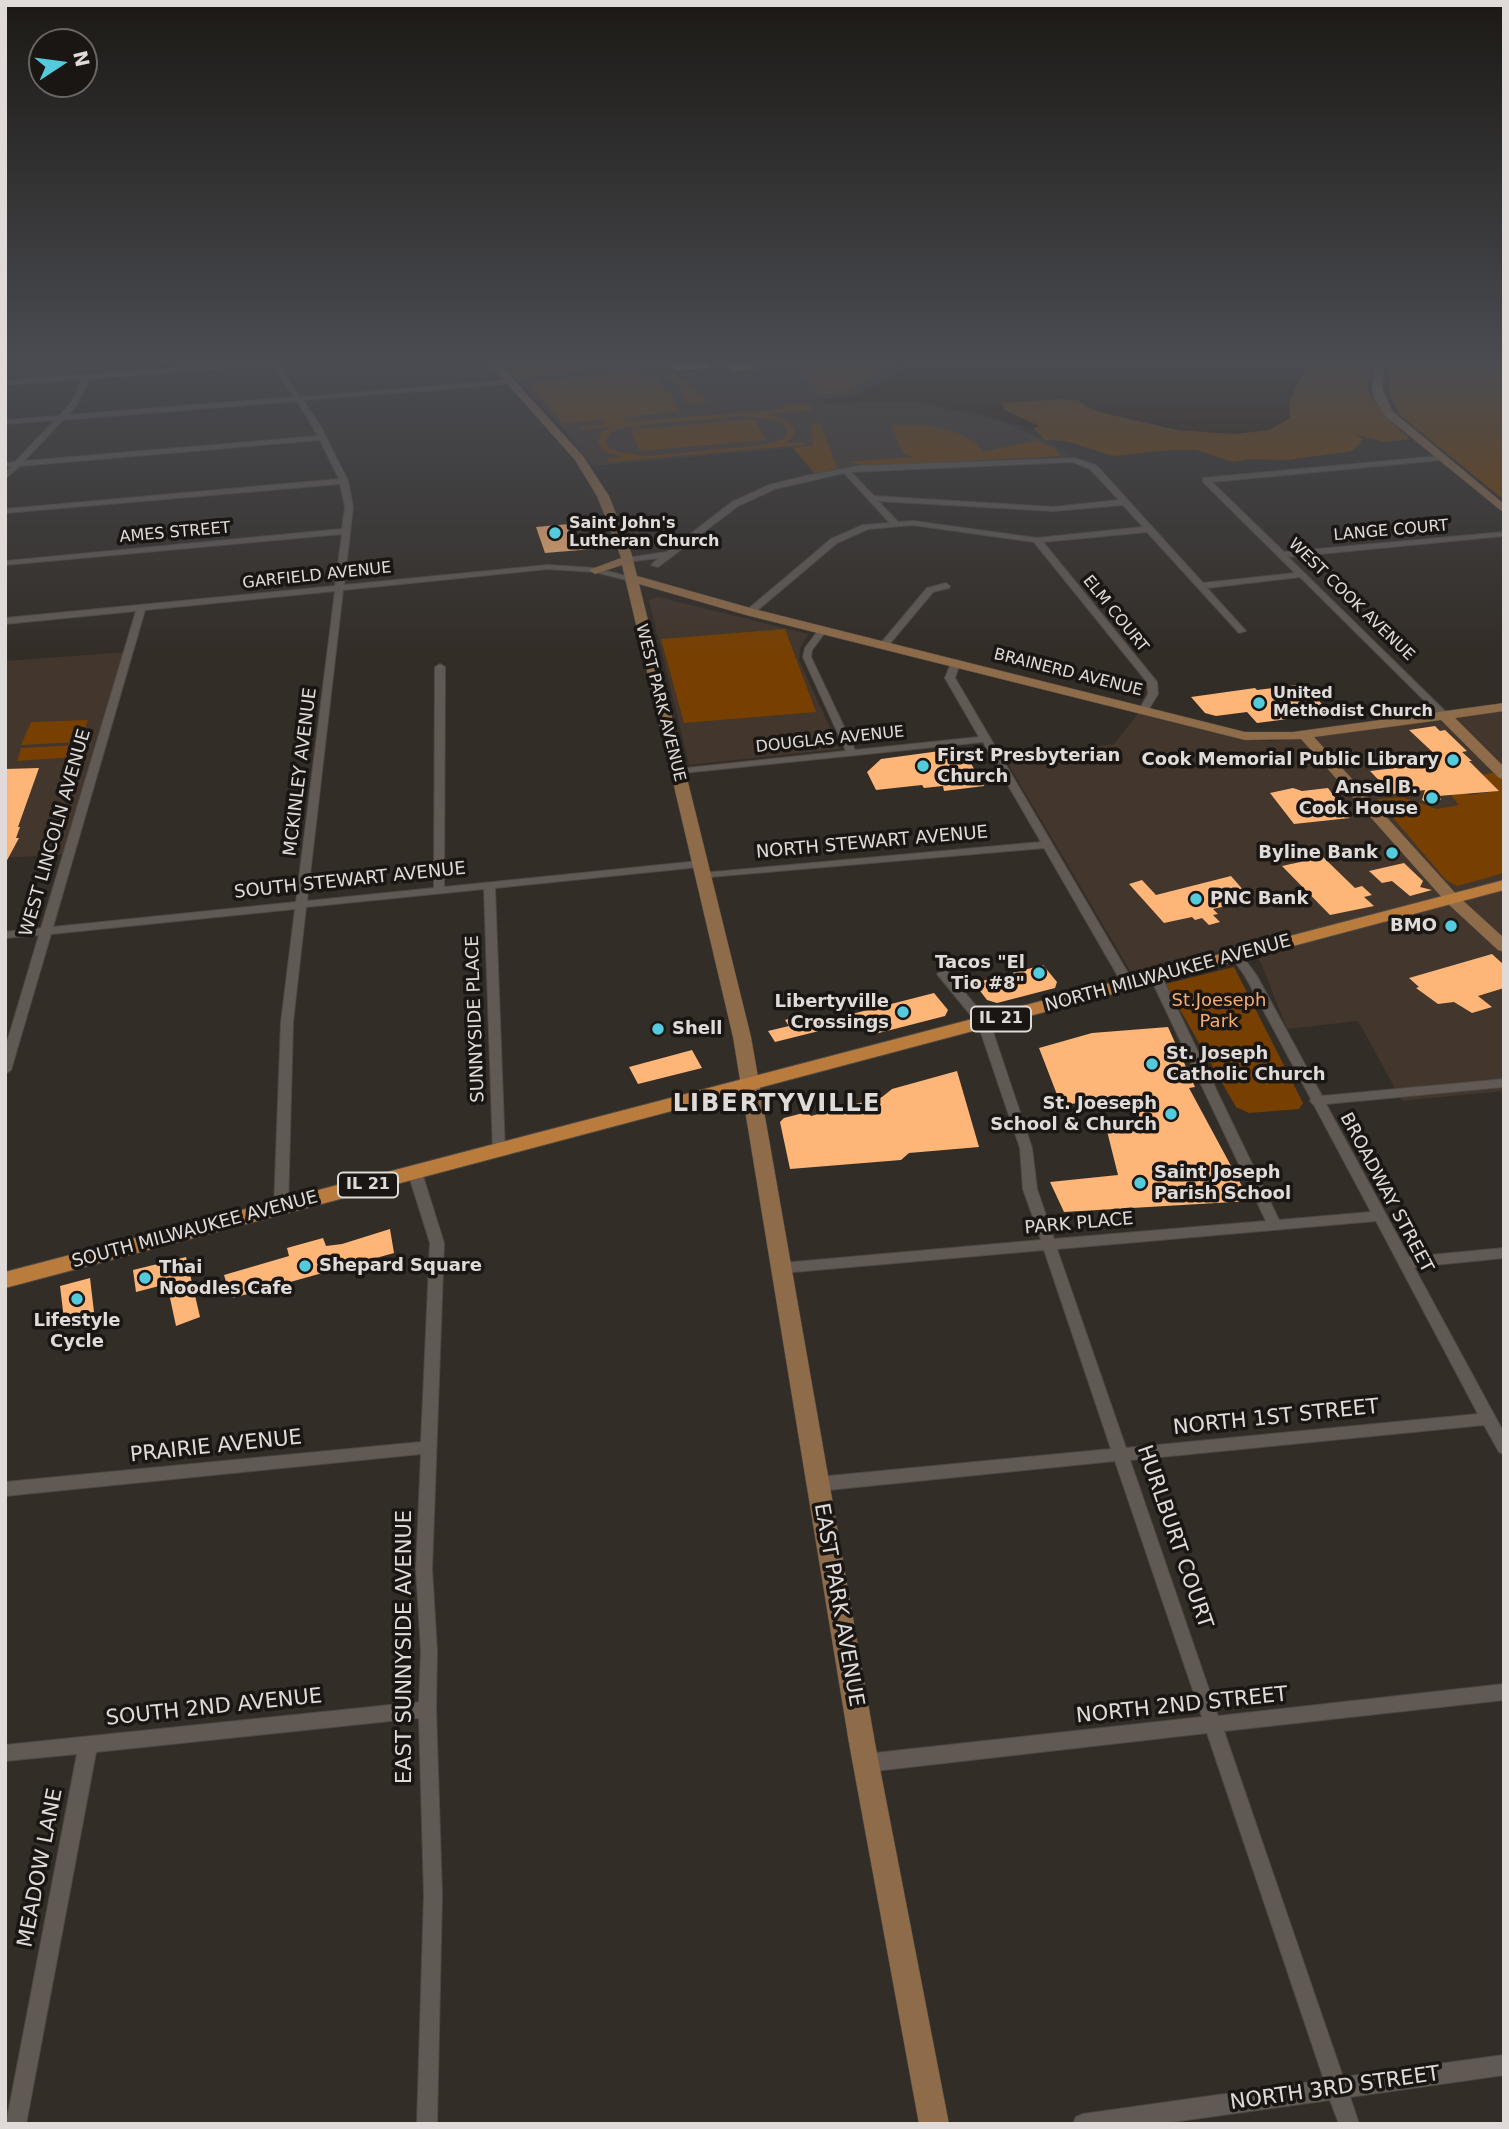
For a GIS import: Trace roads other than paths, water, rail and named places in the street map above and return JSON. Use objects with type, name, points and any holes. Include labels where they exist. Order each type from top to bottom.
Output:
[{"type":"main road","name":"WEST PARK AVENUE","points":[[580,459],[603,496],[626,556],[742,1037],[750,1086]]},
{"type":"main road","points":[[1441,459],[1504,510]]},
{"type":"main road","points":[[595,570],[626,556]]},
{"type":"main road","name":"BRAINERD AVENUE","points":[[631,578],[750,612],[1245,736],[1270,738],[1504,707]]},
{"type":"main road","points":[[636,602],[649,593],[670,591]]},
{"type":"main road","name":"WEST COOK AVENUE","points":[[1444,715],[1504,775]]},
{"type":"main road","points":[[1304,734],[1452,899],[1504,947]]},
{"type":"main road","name":"NORTH MILWAUKEE AVENUE","points":[[750,1086],[1504,885]]},
{"type":"main road","name":"SOUTH MILWAUKEE AVENUE","points":[[5,1280],[750,1086]]},
{"type":"main road","name":"EAST PARK AVENUE","points":[[750,1086],[866,1763],[934,2124]]},
{"type":"street","points":[[5,477],[21,459]]},
{"type":"street","points":[[5,465],[72,459]]},
{"type":"street","name":"MCKINLEY AVENUE","points":[[281,1208],[287,1023],[349,506],[344,481],[333,459]]},
{"type":"street","points":[[655,565],[735,504],[785,483],[845,470],[1038,459]]},
{"type":"street","points":[[1072,459],[1093,467],[1242,631]]},
{"type":"street","name":"WEST COOK AVENUE","points":[[1423,459],[1208,478],[1206,482],[1444,715]]},
{"type":"street","points":[[845,470],[895,523]]},
{"type":"street","points":[[5,511],[344,481]]},
{"type":"street","points":[[870,498],[1053,509],[1125,502]]},
{"type":"street","points":[[750,612],[834,541],[866,527],[895,523],[950,527],[1037,540],[1149,529]]},
{"type":"street","name":"AMES STREET","points":[[5,563],[346,531]]},
{"type":"street","name":"LANGE COURT","points":[[1281,555],[1504,534]]},
{"type":"street","name":"ELM COURT","points":[[1037,540],[1152,682],[1153,694],[1144,710]]},
{"type":"street","points":[[626,556],[670,554]]},
{"type":"street","name":"GARFIELD AVENUE","points":[[5,621],[512,569],[548,567],[595,570],[631,578]]},
{"type":"street","points":[[1201,586],[1300,575]]},
{"type":"street","points":[[884,645],[930,590],[946,586]]},
{"type":"street","name":"WEST LINCOLN AVENUE","points":[[5,1070],[141,607]]},
{"type":"street","points":[[823,630],[808,650],[807,657],[852,754]]},
{"type":"street","points":[[955,663],[950,678],[1129,985]]},
{"type":"street","points":[[439,890],[440,667]]},
{"type":"street","name":"DOUGLAS AVENUE","points":[[677,772],[985,739]]},
{"type":"street","name":"NORTH STEWART AVENUE","points":[[701,870],[1045,845]]},
{"type":"street","name":"SOUTH STEWART AVENUE","points":[[5,935],[489,885],[701,870]]},
{"type":"street","name":"SUNNYSIDE PLACE","points":[[489,885],[499,1152]]},
{"type":"street","name":"BROADWAY STREET","points":[[1237,956],[1251,976],[1504,1448]]},
{"type":"street","name":"HURLBURT COURT","points":[[943,974],[984,1023],[1026,1148],[1030,1189],[1349,2124]]},
{"type":"street","points":[[1156,978],[1275,1225]]},
{"type":"street","points":[[1316,1101],[1504,1083]]},
{"type":"street","name":"EAST SUNNYSIDE AVENUE","points":[[415,1174],[437,1243],[424,1569],[429,1651],[427,1709],[433,1895],[427,2124]]},
{"type":"street","name":"PARK PLACE","points":[[782,1268],[1378,1216]]},
{"type":"street","points":[[1404,1263],[1504,1253]]},
{"type":"street","name":"NORTH 1ST STREET","points":[[818,1484],[1488,1419]]},
{"type":"street","name":"PRAIRIE AVENUE","points":[[5,1489],[430,1447]]},
{"type":"street","name":"NORTH 2ND STREET","points":[[866,1763],[1504,1692]]},
{"type":"street","name":"SOUTH 2ND AVENUE","points":[[5,1753],[427,1709]]},
{"type":"street","name":"MEADOW LANE","points":[[16,2124],[88,1745]]},
{"type":"street","name":"NORTH 3RD STREET","points":[[1083,2124],[1504,2065]]},
{"type":"place","name":"Saint John's Lutheran Church","points":[[555,533]]},
{"type":"place","name":"United Methodist Church","points":[[1259,703]]},
{"type":"place","name":"Cook Memorial Public Library","points":[[1453,760]]},
{"type":"place","name":"First Presbyterian Church","points":[[923,766]]},
{"type":"place","name":"Ansel B. Cook House","points":[[1432,798]]},
{"type":"place","name":"Byline Bank","points":[[1392,853]]},
{"type":"place","name":"PNC Bank","points":[[1196,899]]},
{"type":"place","name":"BMO","points":[[1451,926]]},
{"type":"place","name":"Tacos \"El Tio #8\"","points":[[1039,973]]},
{"type":"place","name":"Libertyville Crossings","points":[[903,1012]]},
{"type":"place","name":"Shell","points":[[658,1029]]},
{"type":"place","name":"St. Joseph Catholic Church","points":[[1152,1064]]},
{"type":"place","name":"St. Joeseph School & Church","points":[[1171,1114]]},
{"type":"place","name":"Saint Joseph Parish School","points":[[1140,1183]]},
{"type":"place","name":"Shepard Square","points":[[305,1266]]},
{"type":"place","name":"Thai Noodles Cafe","points":[[145,1278]]},
{"type":"place","name":"Lifestyle Cycle","points":[[77,1299]]},
{"type":"district","name":"LIBERTYVILLE","points":[[777,1105]]},
{"type":"park label","name":"St.Joeseph Park","points":[[1219,1011]]}]
